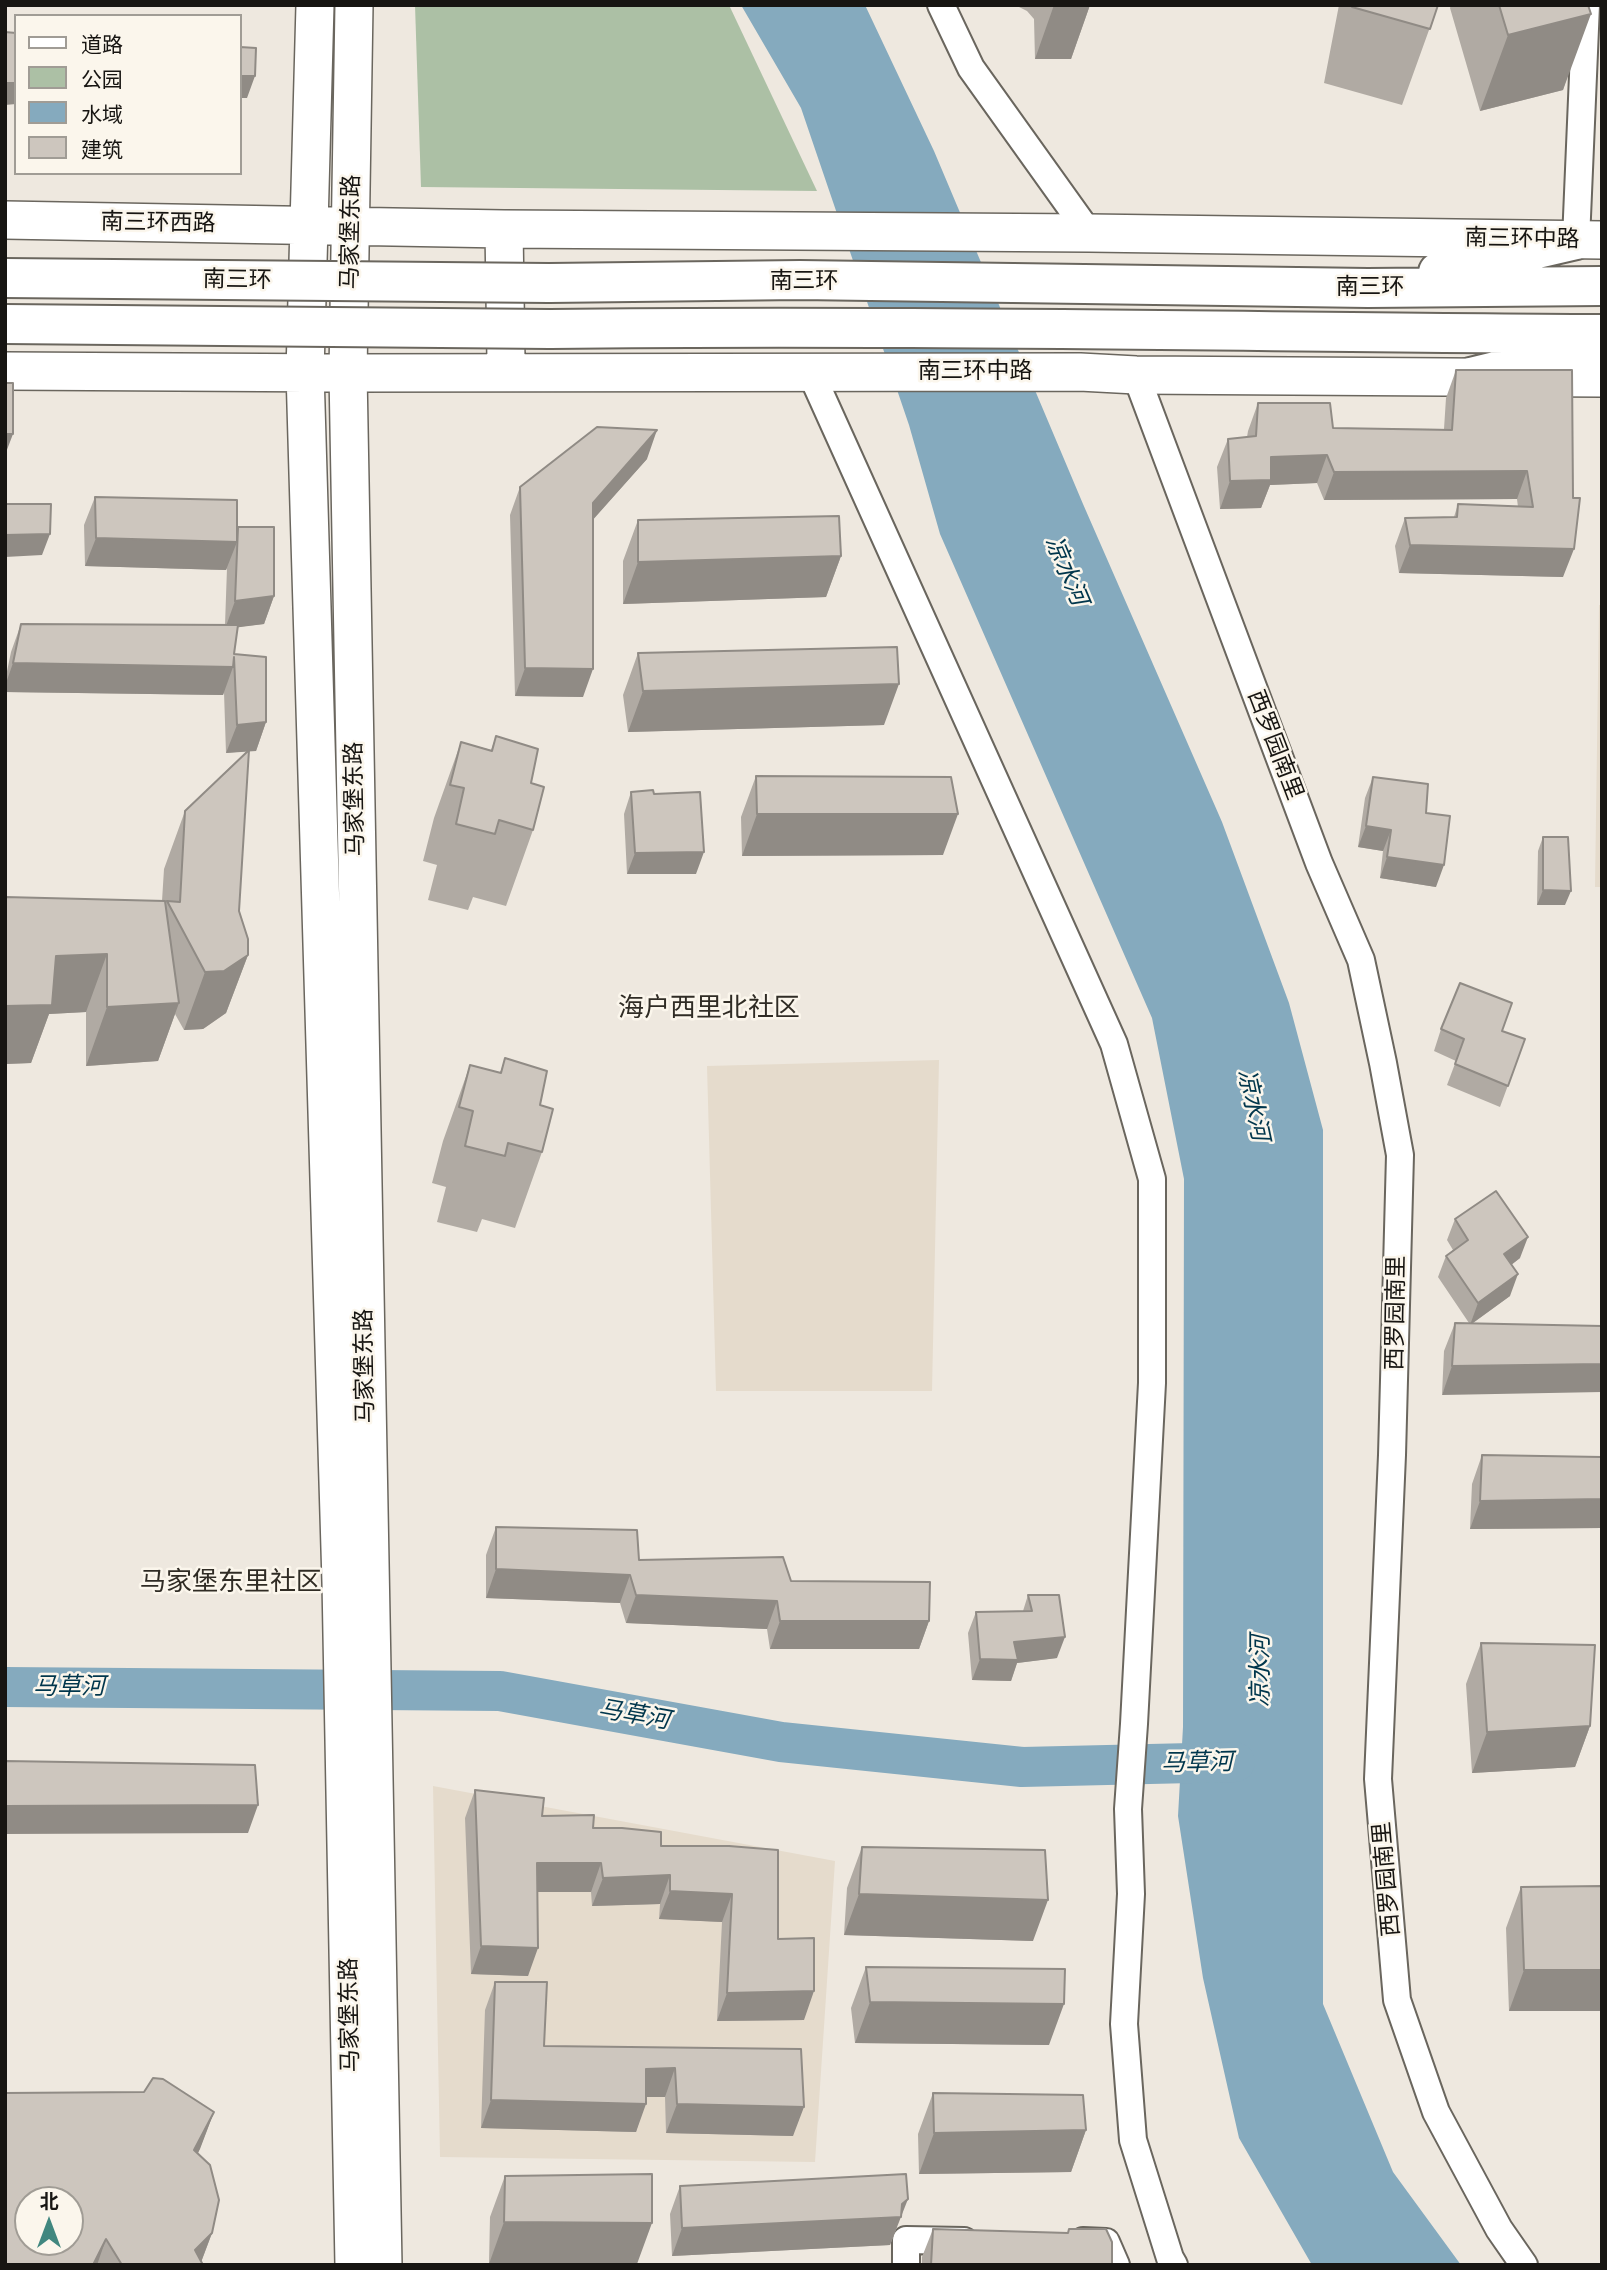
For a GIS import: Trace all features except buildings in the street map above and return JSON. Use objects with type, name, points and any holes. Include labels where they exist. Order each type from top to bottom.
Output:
[{"type":"highway","points":[[1368,288],[1589,240]]},
{"type":"highway","name":"南三环","points":[[5,278],[549,283],[800,280],[1368,288],[1602,286]]},
{"type":"highway","name":"南三环","points":[[5,324],[550,329],[801,326],[1070,331],[1602,334]]},
{"type":"highway","points":[[1471,377],[1558,356],[1602,351]]},
{"type":"main road","name":"马家堡东路","points":[[315,5],[305,372],[355,1588]]},
{"type":"main road","name":"马家堡东路","points":[[354,5],[348,373],[355,1588]]},
{"type":"main road","name":"南三环西路","points":[[5,220],[351,226]]},
{"type":"main road","name":"南三环中路","points":[[351,226],[1589,240]]},
{"type":"main road","points":[[504,229],[506,373]]},
{"type":"main road","points":[[5,371],[305,372]]},
{"type":"main road","name":"南三环中路","points":[[305,372],[1080,372],[1602,378]]},
{"type":"main road","points":[[355,1588],[360,1766]]},
{"type":"main road","name":"马家堡东路","points":[[354,2265],[360,1766]]},
{"type":"main road","name":"马家堡东路","points":[[360,1766],[383,2265]]},
{"type":"street","points":[[941,5],[971,68],[1089,233]]},
{"type":"street","points":[[1586,5],[1589,240]]},
{"type":"street","points":[[810,371],[1114,1044],[1152,1179],[1152,1383],[1128,1809],[1131,1894],[1124,2024],[1133,2140],[1174,2265]]},
{"type":"street","name":"西罗园南里","points":[[1136,374],[1319,863],[1361,960],[1383,1063],[1400,1155],[1392,1455],[1378,1779],[1397,2000],[1436,2112],[1499,2229],[1524,2265]]},
{"type":"street","points":[[906,2265],[906,2241],[986,2241]]},
{"type":"street","points":[[1053,2241],[1106,2242],[1116,2265]]},
{"type":"shaded area","points":[[1599,605],[1602,605],[1602,887],[1595,887]]},
{"type":"shaded area","points":[[939,1060],[932,1391],[716,1391],[707,1066]]},
{"type":"shaded area","points":[[433,1786],[835,1861],[815,2162],[440,2157]]},
{"type":"green space","points":[[415,5],[729,5],[817,191],[421,187]]},
{"type":"water","name":"凉水河","points":[[741,5],[865,5],[934,151],[1083,504],[1222,822],[1289,1003],[1323,1130],[1323,2004],[1393,2172],[1461,2265],[1312,2265],[1239,2138],[1203,1978],[1178,1816],[1183,1727],[1184,1179],[1152,1018],[940,534],[909,425],[801,108]]},
{"type":"waterway","name":"马草河","points":[[5,1687],[500,1691],[781,1742],[1022,1767],[1235,1762]]},
{"type":"district","name":"海户西里北社区","points":[[709,1008]]},
{"type":"district","name":"马家堡东里社区","points":[[231,1582]]}]
